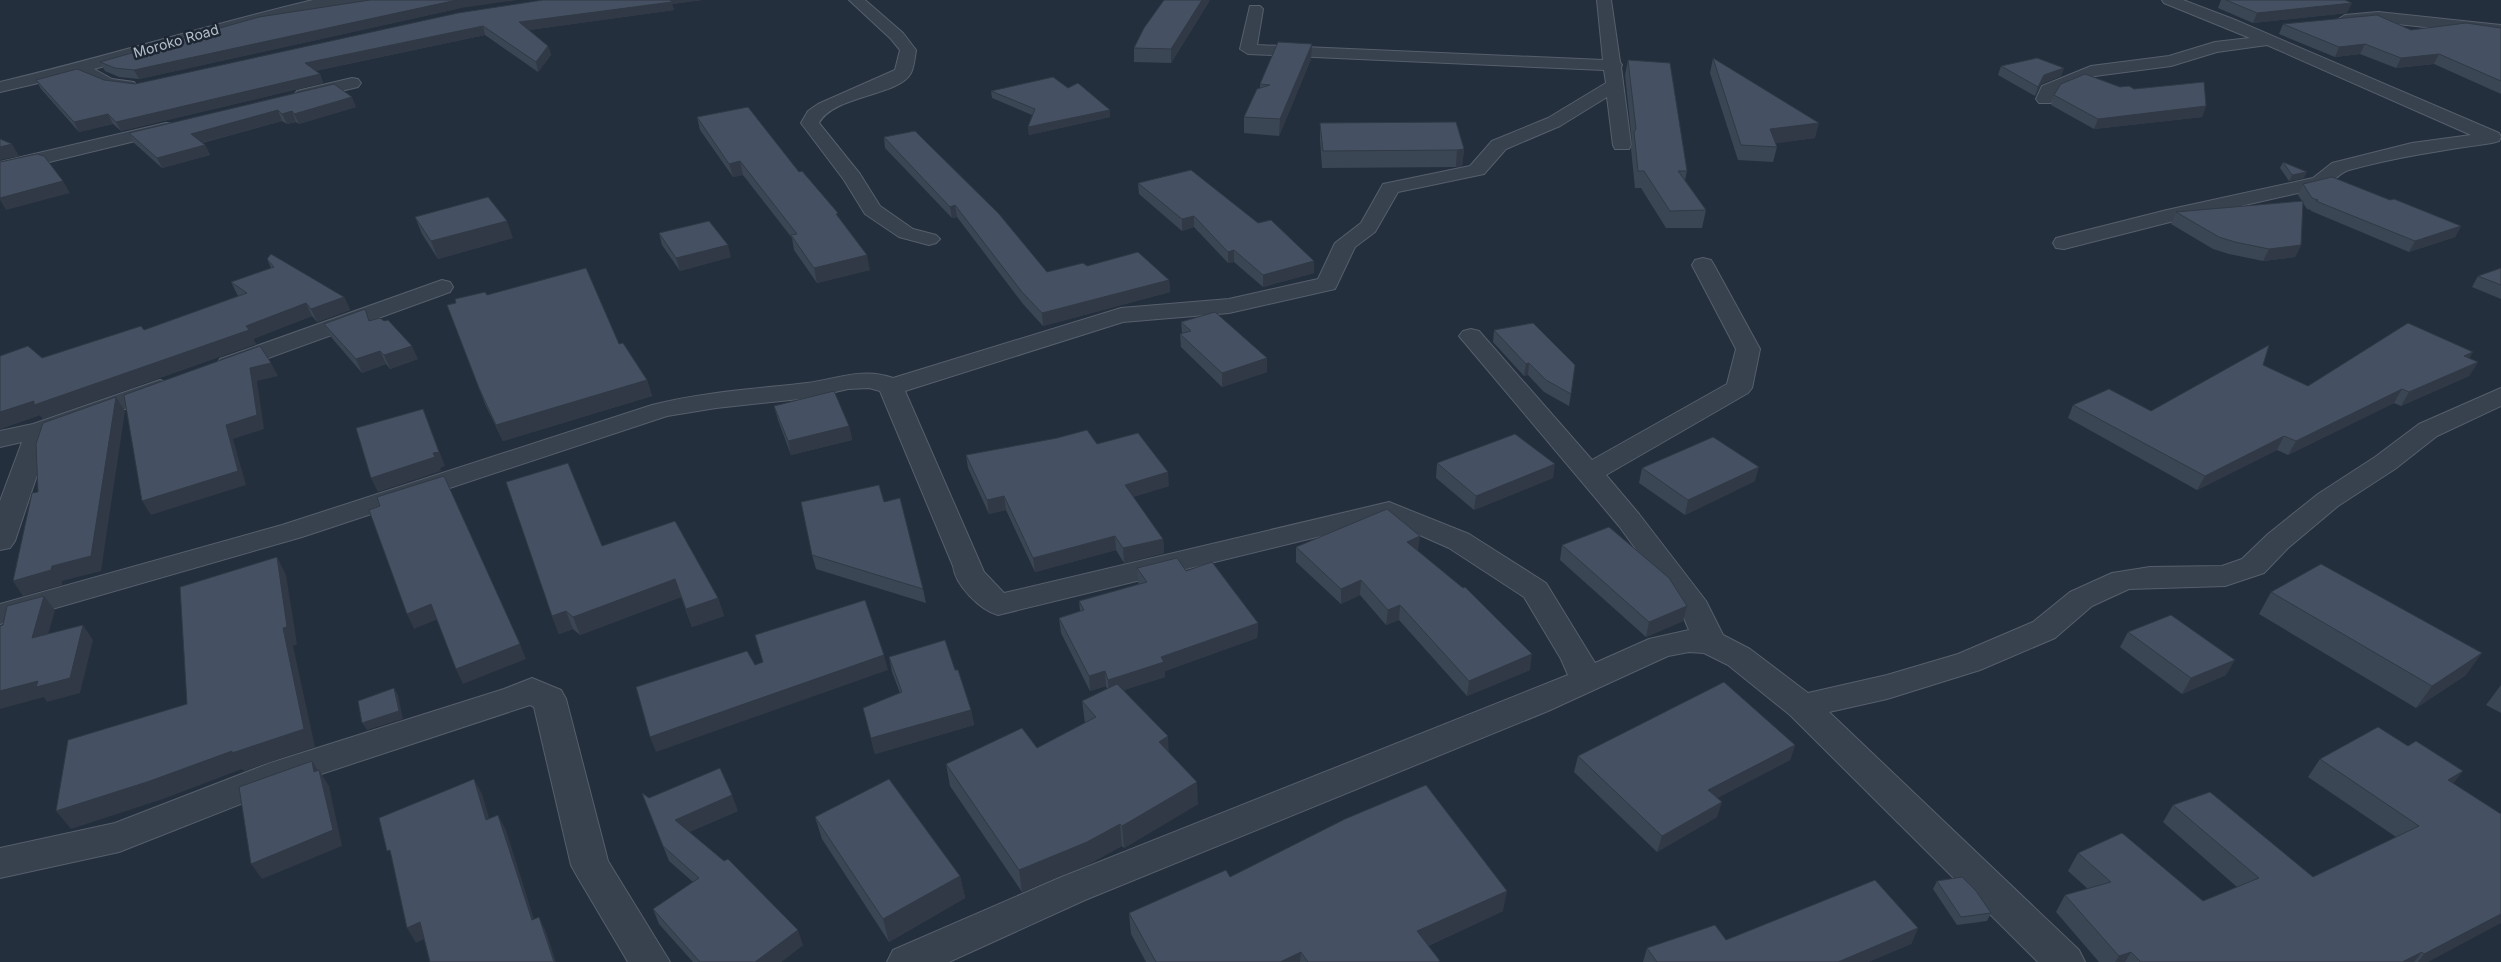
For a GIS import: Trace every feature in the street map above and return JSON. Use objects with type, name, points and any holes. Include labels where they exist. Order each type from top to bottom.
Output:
[{"type":"street","name":"Moroko Road","points":[[0,87],[79,68],[248,20],[304,7],[389,0]]},
{"type":"street","points":[[856,0],[897,36],[908,50],[904,72],[868,90],[831,103],[815,112],[810,123],[853,178],[872,210],[906,233],[929,239]]},
{"type":"street","points":[[1604,0],[1615,75],[1622,145]]},
{"type":"street","points":[[2169,0],[2246,30],[2271,33],[2459,123],[2495,133]]},
{"type":"street","points":[[1255,9],[1248,48],[1615,75]]},
{"type":"street","points":[[2329,22],[2378,17],[2501,30]]},
{"type":"street","points":[[2045,99],[2048,90],[2091,71],[2171,61],[2214,47],[2271,33]]},
{"type":"street","points":[[79,68],[108,83],[125,86],[148,84]]},
{"type":"street","points":[[891,387],[1121,315],[1229,306],[1327,284],[1346,243],[1360,237],[1369,229],[1390,188],[1477,170],[1500,146],[1554,122],[1615,75]]},
{"type":"street","points":[[285,100],[352,83]]},
{"type":"street","points":[[0,168],[179,125]]},
{"type":"street","points":[[2064,243],[2167,216],[2320,182],[2339,168],[2412,149],[2495,133]]},
{"type":"street","points":[[1588,474],[1739,388],[1748,349],[1704,265]]},
{"type":"street","points":[[0,439],[39,431],[442,287]]},
{"type":"street","points":[[1471,336],[1629,520],[1696,608],[1710,642]]},
{"type":"street","points":[[0,614],[292,531],[661,410],[691,403],[812,390],[854,381],[884,382],[891,387],[968,566],[969,575],[998,605],[1389,511],[1459,541],[1535,590],[1577,658],[1586,680]]},
{"type":"street","points":[[1802,706],[1887,687],[1969,662],[2044,630],[2081,599],[2123,580],[2150,577],[2225,576],[2253,566],[2278,542],[2328,500],[2385,463],[2428,430],[2501,396]]},
{"type":"street","points":[[0,541],[39,431]]},
{"type":"street","points":[[907,962],[1072,889],[1536,702],[1660,647],[1689,641],[1710,642],[1739,657],[1802,706],[2065,962]]},
{"type":"street","points":[[0,862],[119,837],[282,773],[516,698],[532,690],[536,694],[549,699],[590,866],[650,962]]},
{"type":"building","points":[[370,0],[457,0],[134,70],[115,68],[100,62],[259,17]]},
{"type":"building","points":[[543,0],[670,0],[672,2],[519,22],[548,46],[536,62],[483,26],[305,63],[320,74],[116,122],[108,114],[74,122],[36,80],[77,69],[104,80],[135,84],[458,13]]},
{"type":"building","points":[[1164,0],[1202,0],[1171,49],[1134,48],[1144,28]]},
{"type":"building","points":[[2226,0],[2345,0],[2352,3],[2257,13]]},
{"type":"building","points":[[2377,15],[2411,30],[2466,23],[2501,28],[2501,81],[2439,54],[2401,58],[2365,44],[2339,47],[2283,24]]},
{"type":"building","points":[[1278,42],[1312,44],[1280,119],[1244,117],[1257,89],[1270,85],[1260,84]]},
{"type":"building","points":[[1713,58],[1819,123],[1770,129],[1777,147],[1741,145]]},
{"type":"building","points":[[2037,58],[2064,68],[2044,75],[2038,87],[2001,66]]},
{"type":"building","points":[[1628,60],[1670,63],[1687,171],[1678,171],[1706,210],[1670,211],[1644,171],[1638,171],[1634,132],[1636,129]]},
{"type":"building","points":[[2085,74],[2120,87],[2129,86],[2134,89],[2204,82],[2206,106],[2098,119],[2054,95],[2061,84]]},
{"type":"building","points":[[1053,77],[1068,88],[1078,83],[1110,110],[1028,127],[1035,109],[991,91]]},
{"type":"building","points":[[334,84],[352,97],[294,114],[292,111],[282,114],[278,110],[191,134],[205,145],[157,158],[129,133]]},
{"type":"building","points":[[748,107],[799,172],[802,171],[838,213],[836,214],[867,255],[814,268],[791,235],[797,234],[740,161],[729,164],[697,117]]},
{"type":"building","points":[[1456,122],[1464,149],[1323,151],[1320,123]]},
{"type":"building","points":[[915,131],[999,214],[1047,272],[1083,263],[1087,266],[1138,252],[1169,280],[1042,313],[1022,292],[955,205],[950,207],[884,137]]},
{"type":"building","points":[[0,139],[12,144],[0,147]]},
{"type":"building","points":[[37,154],[44,156],[63,181],[0,198],[0,162]]},
{"type":"building","points":[[2283,162],[2307,172],[2292,175]]},
{"type":"building","points":[[1191,170],[1258,223],[1271,220],[1314,261],[1263,275],[1234,250],[1228,252],[1194,216],[1182,219],[1138,183]]},
{"type":"building","points":[[2332,177],[2461,226],[2415,241],[2316,201],[2318,200],[2312,198],[2303,184]]},
{"type":"building","points":[[488,197],[507,221],[431,241],[415,217]]},
{"type":"building","points":[[2303,201],[2301,245],[2269,249],[2219,237],[2176,212]]},
{"type":"building","points":[[709,221],[728,245],[676,258],[659,233]]},
{"type":"building","points":[[271,254],[344,297],[311,309],[306,303],[246,326],[249,330],[34,405],[34,401],[0,412],[0,356],[28,346],[42,358],[141,326],[144,330],[247,293],[231,282],[274,267],[267,259]]},
{"type":"building","points":[[586,268],[619,344],[623,343],[647,380],[496,425],[479,388],[447,305],[456,303],[455,299],[485,292],[487,295]]},
{"type":"building","points":[[2501,268],[2501,285],[2478,276]]},
{"type":"building","points":[[365,309],[369,321],[380,318],[384,321],[388,320],[412,346],[384,355],[380,351],[356,359],[324,324]]},
{"type":"building","points":[[1215,312],[1267,358],[1222,373],[1180,334],[1191,331],[1181,322]]},
{"type":"building","points":[[1533,323],[1575,365],[1571,394],[1546,380],[1529,363],[1526,364],[1494,330]]},
{"type":"building","points":[[2408,323],[2473,352],[2464,356],[2478,362],[2409,392],[2402,389],[2296,441],[2284,436],[2205,476],[2073,405],[2109,389],[2151,411],[2269,345],[2263,365],[2308,386]]},
{"type":"building","points":[[260,346],[271,363],[250,368],[257,415],[226,425],[238,471],[142,501],[124,395]]},
{"type":"building","points":[[834,391],[849,426],[788,441],[774,406]]},
{"type":"building","points":[[116,397],[91,556],[52,566],[51,570],[13,581],[32,493],[38,492],[36,444],[43,423]]},
{"type":"building","points":[[423,409],[439,452],[433,453],[435,457],[371,478],[356,428]]},
{"type":"building","points":[[1087,430],[1097,444],[1138,433],[1168,472],[1125,485],[1163,539],[1123,548],[1115,536],[1033,558],[1004,496],[987,500],[966,455],[1057,438]]},
{"type":"building","points":[[1515,434],[1555,464],[1476,496],[1437,463]]},
{"type":"building","points":[[1713,437],[1759,467],[1688,500],[1642,468]]},
{"type":"building","points":[[568,463],[602,546],[675,521],[718,598],[686,609],[675,579],[573,617],[566,611],[552,616],[506,482]]},
{"type":"building","points":[[444,476],[520,644],[456,669],[431,604],[407,614],[369,510],[380,506],[377,497]]},
{"type":"building","points":[[879,485],[884,502],[900,498],[923,589],[812,555],[801,502]]},
{"type":"building","points":[[1387,509],[1420,536],[1407,542],[1463,588],[1465,587],[1532,654],[1469,681],[1400,605],[1388,610],[1361,580],[1341,589],[1296,547]]},
{"type":"building","points":[[1609,527],[1669,578],[1687,606],[1649,622],[1562,545]]},
{"type":"building","points":[[277,557],[287,627],[283,628],[304,729],[232,753],[232,751],[150,781],[56,811],[68,740],[187,704],[180,587]]},
{"type":"building","points":[[1177,558],[1186,571],[1212,562],[1258,623],[1161,657],[1164,662],[1108,680],[1105,671],[1089,676],[1059,618],[1084,610],[1079,601],[1147,582],[1137,568]]},
{"type":"building","points":[[2321,564],[2482,653],[2432,686],[2271,592]]},
{"type":"building","points":[[44,596],[32,638],[83,625],[70,678],[36,687],[38,681],[0,691],[0,626],[3,625],[7,606]]},
{"type":"building","points":[[865,600],[884,655],[650,737],[636,687],[747,651],[755,665],[763,662],[755,635]]},
{"type":"building","points":[[2171,615],[2235,660],[2191,678],[2128,632]]},
{"type":"building","points":[[945,640],[955,670],[958,670],[971,710],[871,738],[863,708],[902,692],[889,657]]},
{"type":"building","points":[[1724,682],[1795,745],[1708,790],[1722,802],[1662,836],[1578,756]]},
{"type":"building","points":[[1117,684],[1168,736],[1159,742],[1197,782],[1122,826],[1120,824],[1087,842],[1019,870],[946,764],[1022,728],[1037,748],[1096,717],[1082,701]]},
{"type":"building","points":[[394,688],[399,711],[362,723],[358,701]]},
{"type":"building","points":[[2378,727],[2408,746],[2416,741],[2463,771],[2448,780],[2501,814],[2501,914],[2424,954],[2422,952],[2402,962],[2141,962],[2131,952],[2119,956],[2065,895],[2111,882],[2078,853],[2122,833],[2203,901],[2259,878],[2173,805],[2210,792],[2313,877],[2419,826],[2320,759]]},
{"type":"building","points":[[312,761],[314,772],[319,770],[333,830],[251,864],[239,787]]},
{"type":"building","points":[[720,768],[732,795],[675,820],[724,861],[728,859],[798,930],[755,962],[700,962],[653,909],[699,878],[663,846],[642,793],[649,798]]},
{"type":"building","points":[[474,779],[486,820],[498,815],[532,920],[539,917],[554,962],[430,962],[420,922],[407,928],[390,850],[387,851],[379,818]]},
{"type":"building","points":[[889,779],[960,876],[883,919],[815,817]]},
{"type":"building","points":[[1426,785],[1507,891],[1417,931],[1440,961],[1438,962],[1308,962],[1301,952],[1280,962],[1156,962],[1129,913],[1226,870],[1230,877],[1345,819]]},
{"type":"building","points":[[1962,877],[1976,891],[1991,913],[1961,917],[1937,881]]},
{"type":"building","points":[[1875,880],[1918,928],[1838,962],[1657,962],[1647,948],[1715,925],[1726,940]]}]
